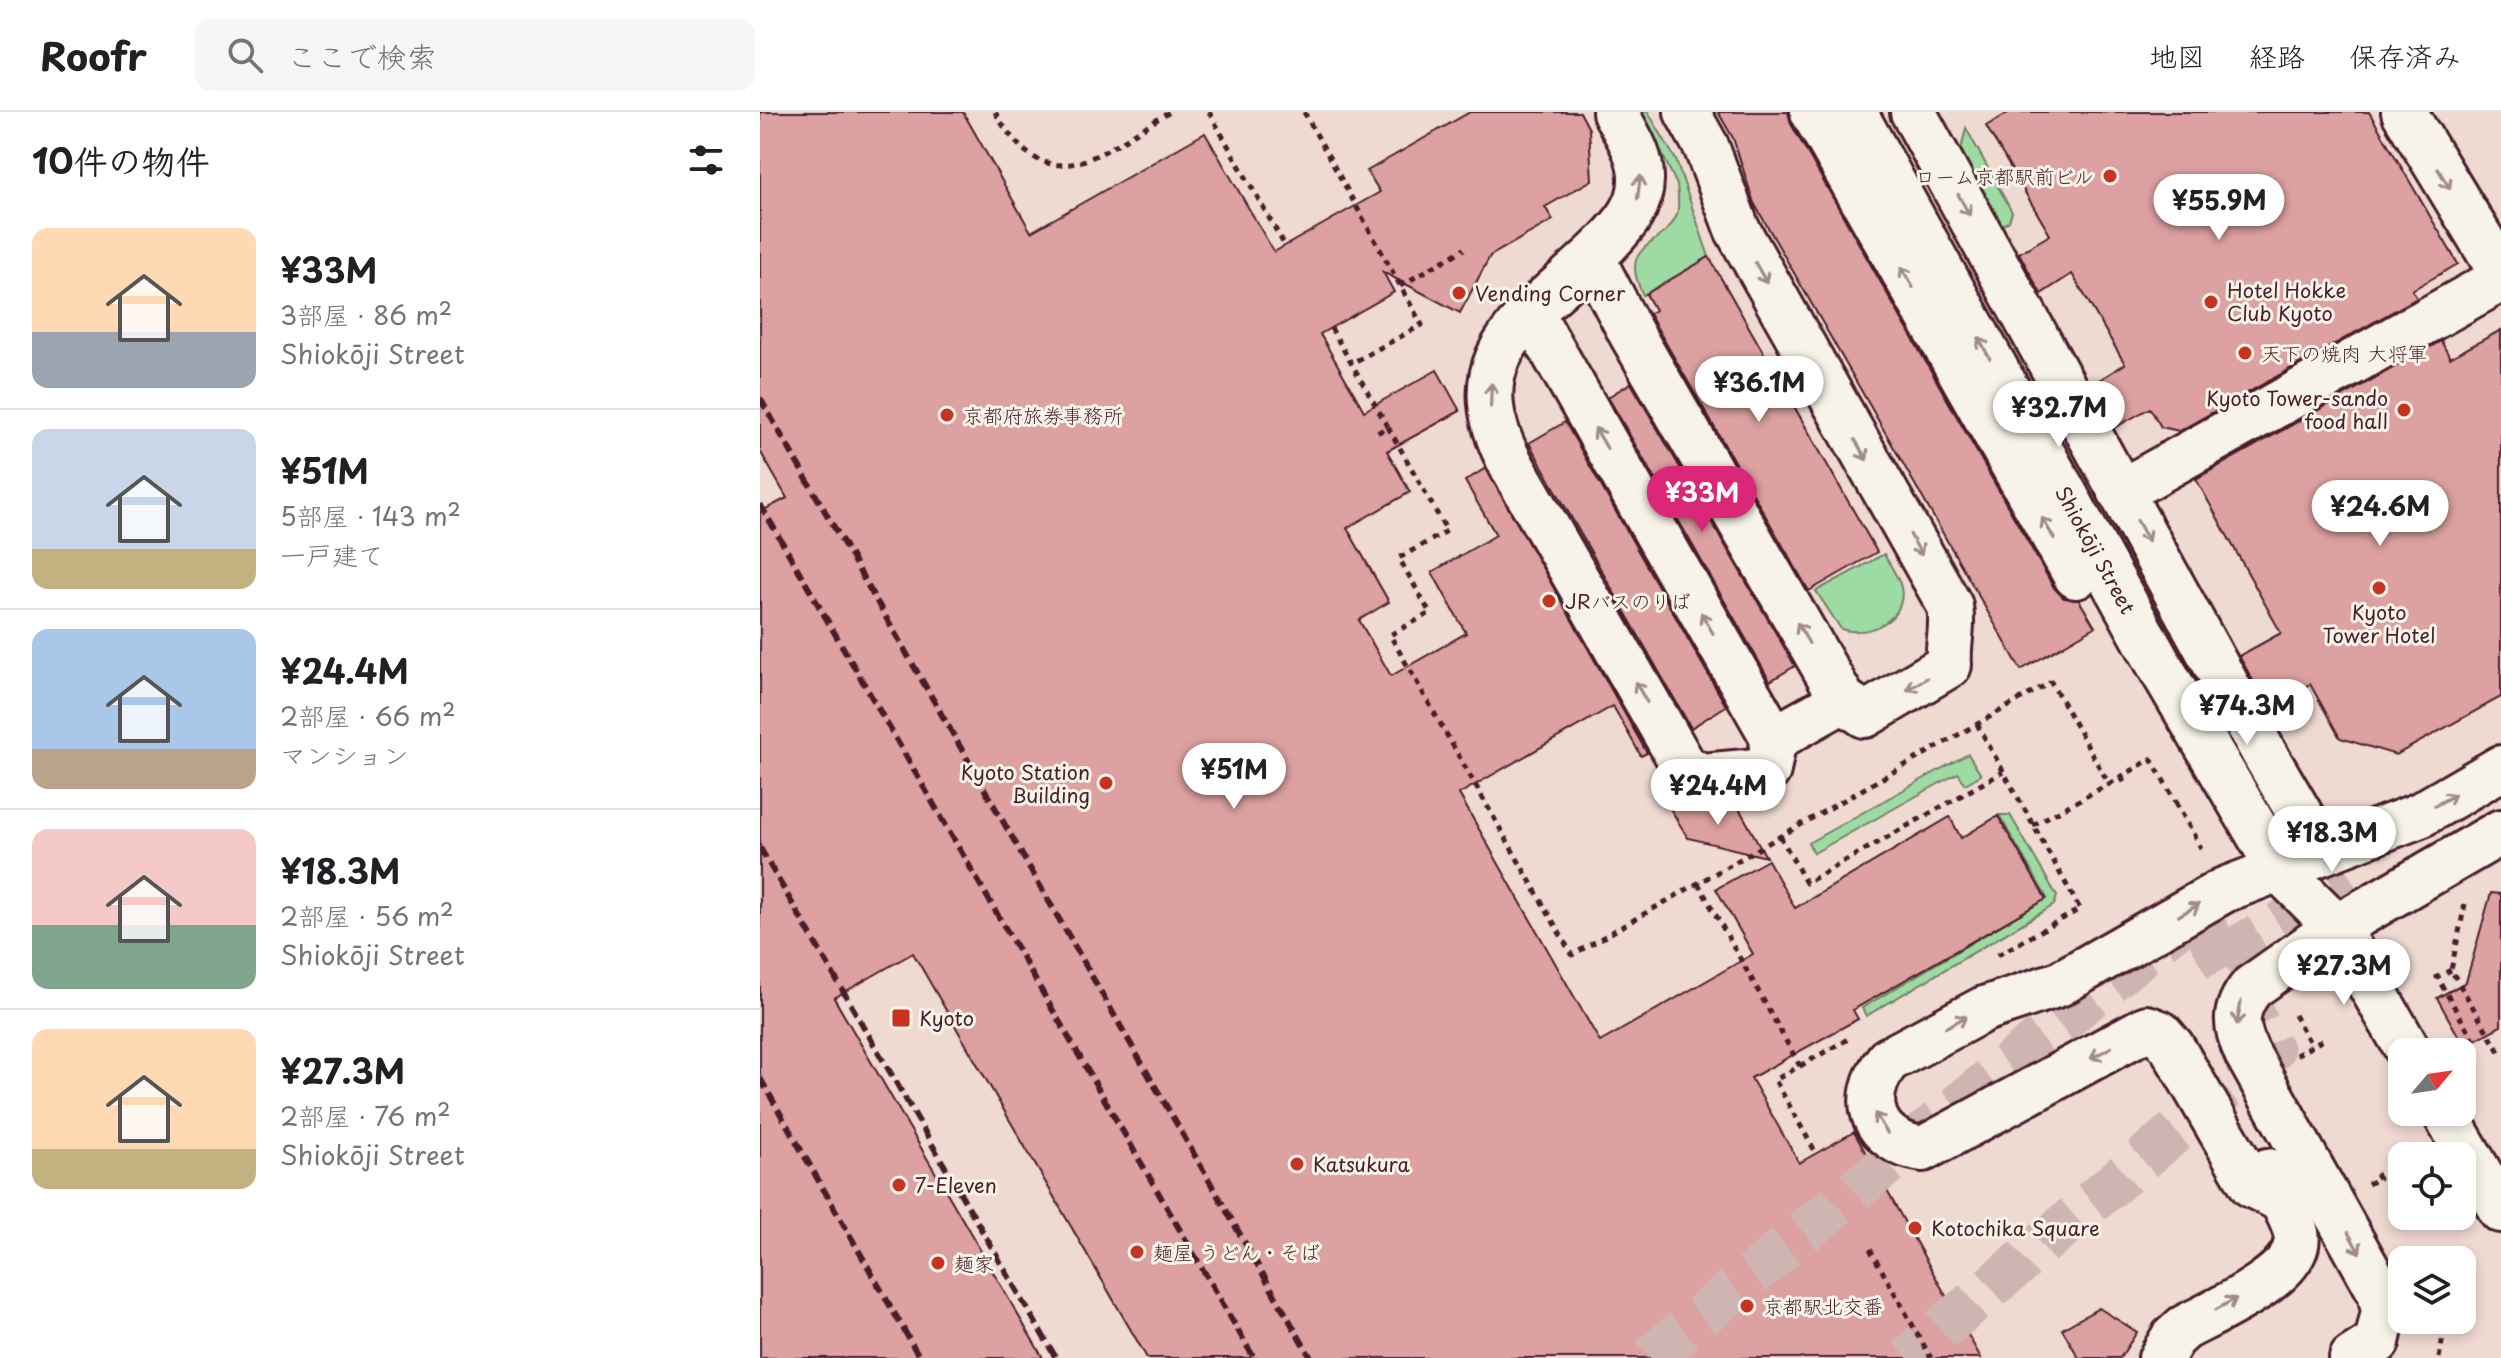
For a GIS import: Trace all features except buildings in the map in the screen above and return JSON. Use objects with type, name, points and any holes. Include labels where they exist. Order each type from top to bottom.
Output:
[{"type":"street","points":[[1530,311],[1774,739],[1768,770],[1692,773],[1679,760],[1502,449],[1495,429],[1491,408],[1495,365],[1515,326],[1530,311],[1592,258],[1628,220],[1639,194],[1641,180],[1636,153],[1615,112]]},
{"type":"street","points":[[1592,258],[1632,335],[1843,700],[1865,715],[1949,665],[1946,642],[1951,631],[1950,606],[1737,229],[1706,146],[1687,112]]},
{"type":"street","points":[[1813,112],[2115,644],[2128,659],[2157,661]]},
{"type":"street","name":"Shiokōji Street","points":[[1854,112],[2157,661],[2279,869],[2337,927],[2401,1038]]},
{"type":"street","points":[[2404,112],[2501,272]]},
{"type":"street","name":"Shiokōji Street","points":[[1926,117],[2121,492],[2322,852],[2337,927]]},
{"type":"street","points":[[2121,492],[2501,279]]},
{"type":"street","points":[[1774,739],[1843,700]]},
{"type":"street","points":[[2161,1358],[2173,1338],[2184,1328],[2269,1280],[2287,1264],[2295,1249],[2296,1234],[2278,1198],[2267,1166],[2194,1040],[2170,1024],[2147,1028],[1923,1149],[1906,1147],[1891,1138],[1879,1125],[1872,1109],[1871,1092],[1877,1074],[1888,1060],[1984,1009],[2059,984],[2224,890],[2420,815],[2501,768]]},
{"type":"street","points":[[2352,1358],[2377,1342],[2384,1311],[2380,1292],[2247,1053],[2236,1020],[2242,998],[2252,987],[2337,927],[2501,832]]},
{"type":"street","points":[[2452,1126],[2501,1210]]},
{"type":"path","points":[[995,112],[1022,152],[1038,162],[1056,165],[1092,156],[1170,112]]},
{"type":"path","points":[[1209,112],[1285,246]]},
{"type":"path","points":[[1304,112],[1422,325],[1352,363]]},
{"type":"path","points":[[1400,286],[1464,249]]},
{"type":"path","points":[[1331,328],[1388,427],[1377,433]]},
{"type":"path","points":[[1977,724],[2080,909],[1988,960]]},
{"type":"path","points":[[1780,836],[1806,883],[2003,772]]},
{"type":"path","points":[[2121,777],[2127,787]]},
{"type":"path","points":[[2033,825],[2109,784]]},
{"type":"path","points":[[2176,802],[2201,848]]},
{"type":"path","points":[[1698,883],[1800,1066]]},
{"type":"path","points":[[2467,898],[2451,970],[2501,1055]]},
{"type":"path","points":[[2451,970],[2437,977],[2472,1038]]},
{"type":"path","points":[[2294,1015],[2312,1046]]},
{"type":"path","points":[[1816,1153],[1775,1080],[1854,1035]]},
{"type":"path","points":[[2364,1186],[2379,1178],[2373,1169]]},
{"type":"path","points":[[1870,1249],[1931,1358]]},
{"type":"path","points":[[2439,1358],[2442,1334]]},
{"type":"green space","points":[[1642,112],[1648,112],[1676,160],[1709,257],[1643,295],[1636,278],[1638,255],[1669,227],[1676,217],[1678,201],[1677,185]]},
{"type":"green space","points":[[1966,128],[2012,212],[2009,221],[1996,229],[1959,158]]},
{"type":"green space","points":[[1884,554],[1901,587],[1898,609],[1883,624],[1873,628],[1862,631],[1841,629],[1816,591]]},
{"type":"green space","points":[[1968,754],[1981,775],[1965,784],[1958,773],[1814,853],[1808,843]]},
{"type":"green space","points":[[1999,815],[2010,815],[2057,896],[2054,905],[1866,1016],[1862,1008],[2047,898]]},
{"type":"tunnel","points":[[2221,957],[2353,882]]},
{"type":"tunnel","points":[[1650,1358],[2196,911],[2272,1050],[1907,1358]]},
{"type":"railway","points":[[760,398],[1311,1358]]},
{"type":"railway","points":[[760,504],[1254,1358]]},
{"type":"railway","points":[[760,848],[1056,1358]]},
{"type":"railway","points":[[760,1078],[920,1358]]},
{"type":"place","name":"ローム京都駅前ビル","points":[[2110,176]]},
{"type":"place","name":"Vending Corner","points":[[1459,293]]},
{"type":"place","name":"Hotel Hokke Club Kyoto","points":[[2211,302]]},
{"type":"place","name":"天下の焼肉 大将軍","points":[[2245,353]]},
{"type":"place","name":"Kyoto Tower-sando food hall","points":[[2404,410]]},
{"type":"place","name":"京都府旅券事務所","points":[[947,415]]},
{"type":"place","name":"Kyoto Tower Hotel","points":[[2379,588]]},
{"type":"place","name":"JRバスのりば","points":[[1549,601]]},
{"type":"place","name":"Kyoto Station Building","points":[[1106,783]]},
{"type":"place","name":"Kyoto","points":[[901,1018]]},
{"type":"place","name":"Katsukura","points":[[1297,1164]]},
{"type":"place","name":"7-Eleven","points":[[899,1185]]},
{"type":"place","name":"Kotochika Square","points":[[1915,1228]]},
{"type":"place","name":"麺屋 うどん・そば","points":[[1137,1252]]},
{"type":"place","name":"麺家","points":[[938,1263]]},
{"type":"place","name":"京都駅北交番","points":[[1747,1306]]}]
